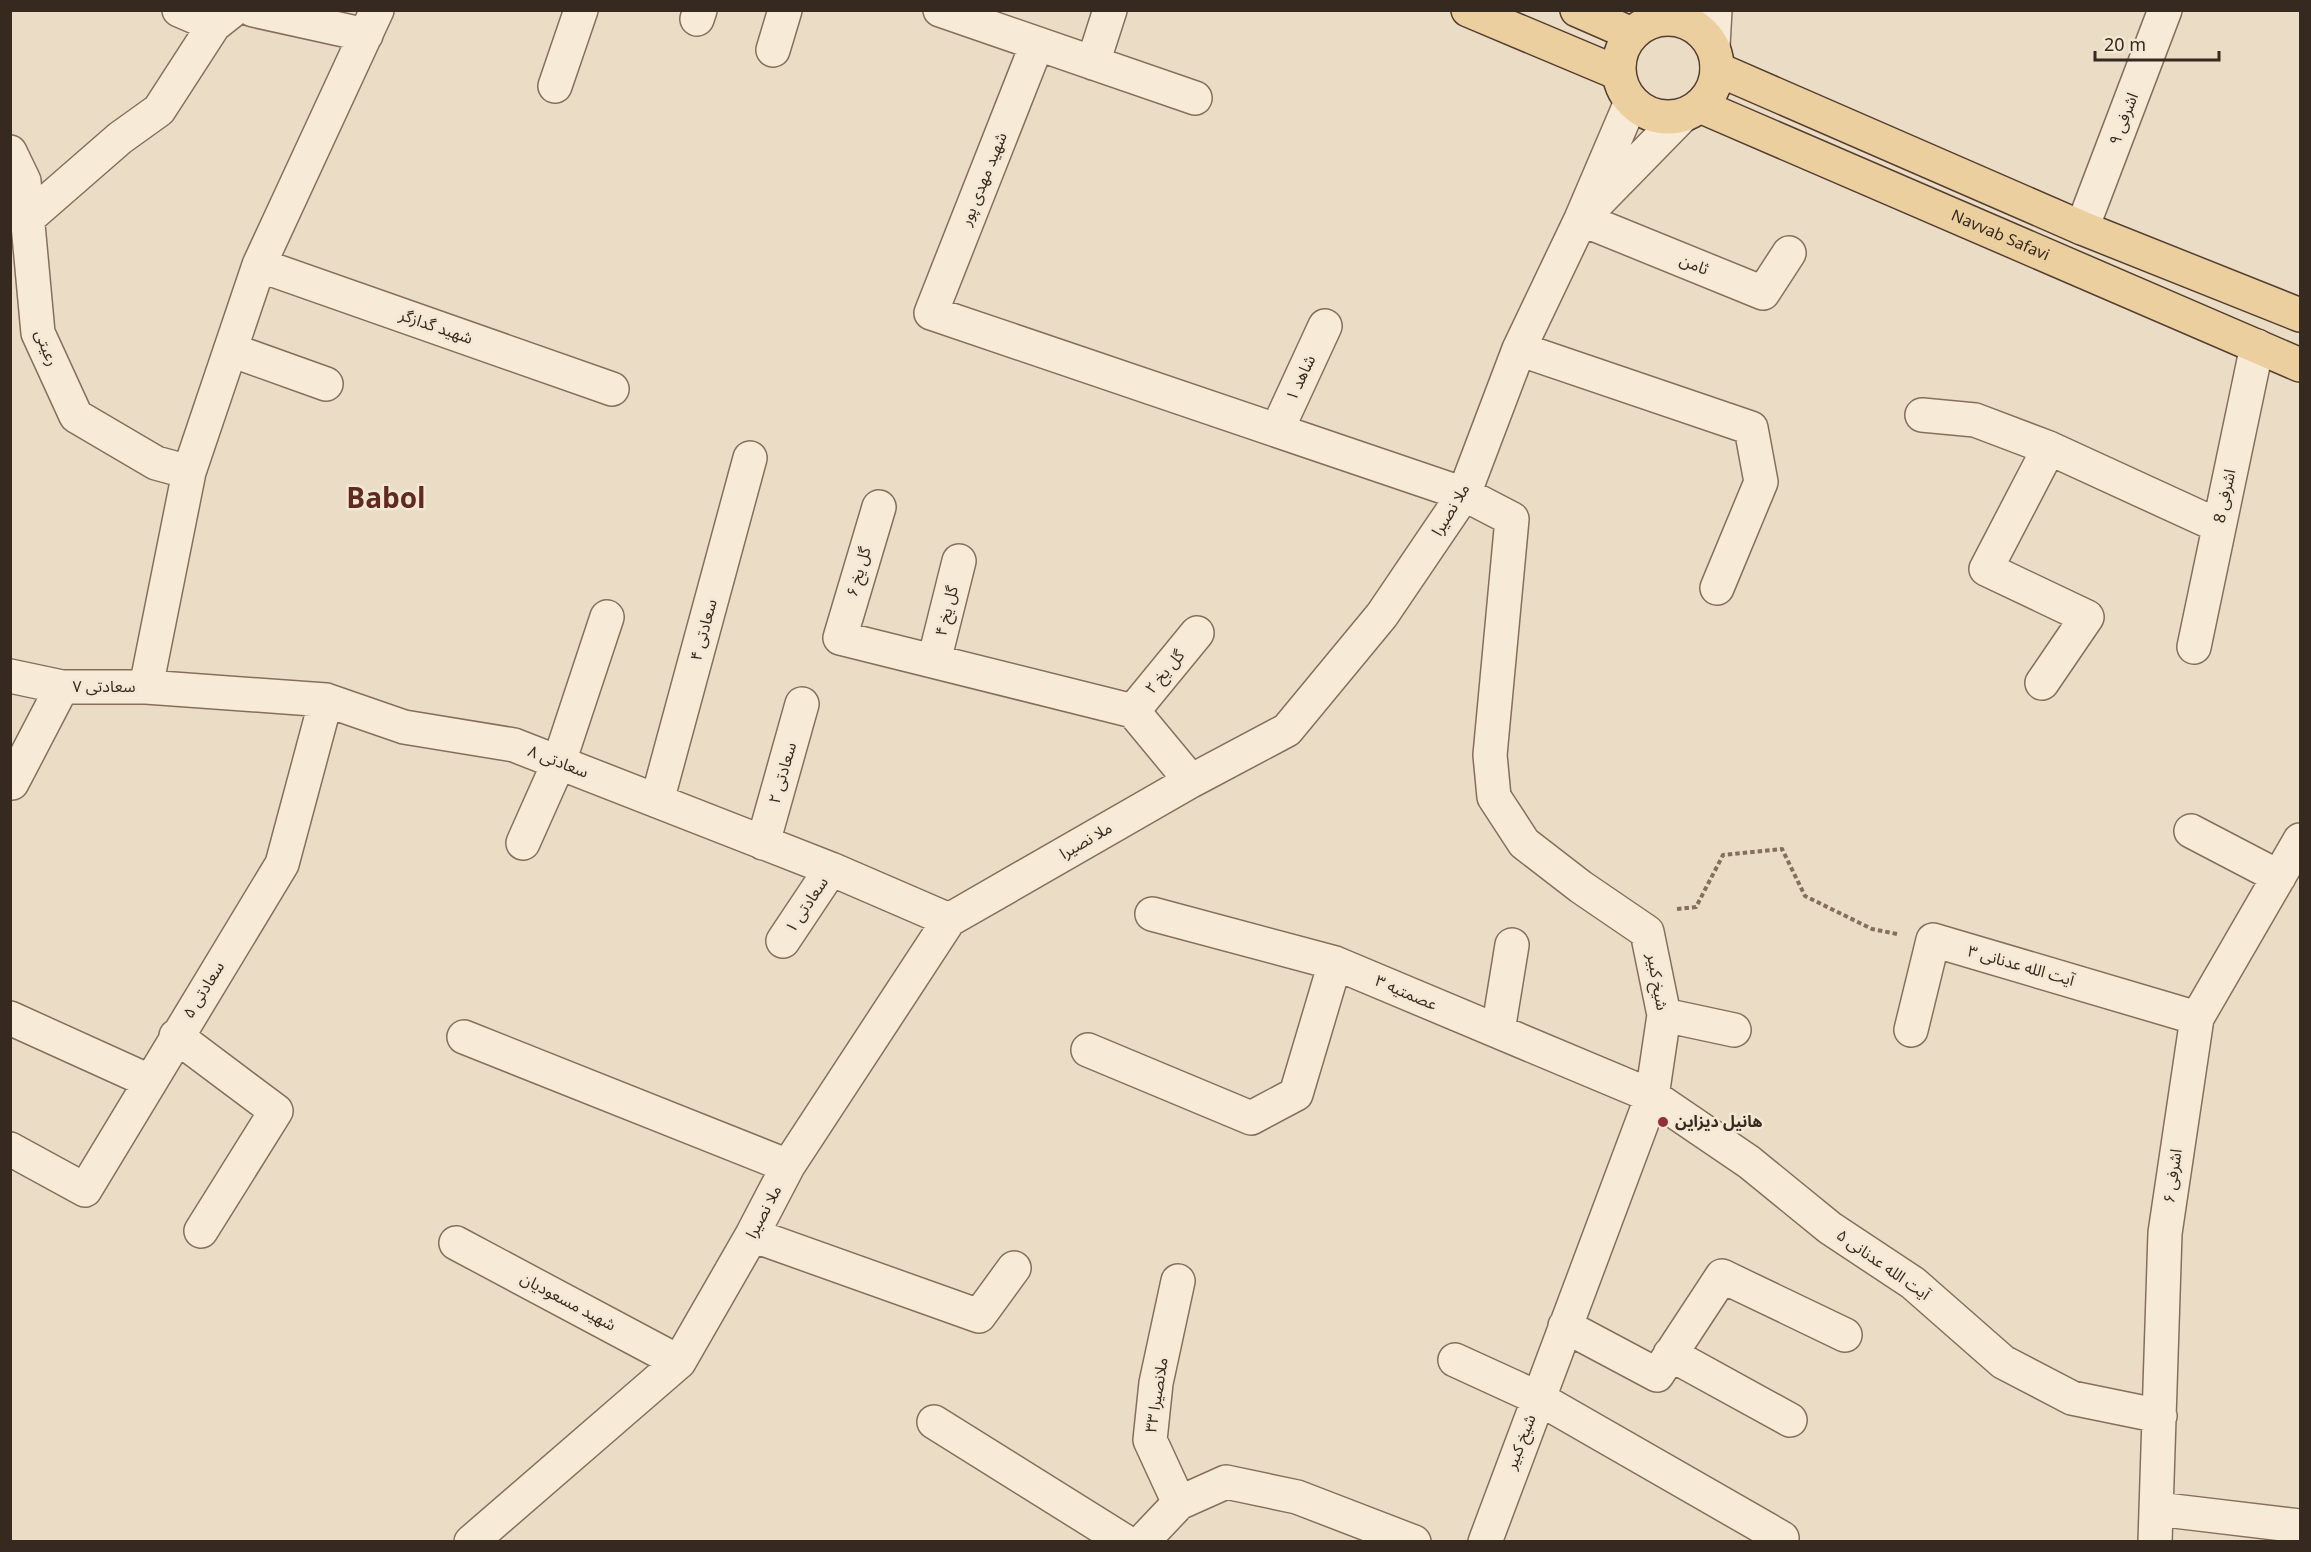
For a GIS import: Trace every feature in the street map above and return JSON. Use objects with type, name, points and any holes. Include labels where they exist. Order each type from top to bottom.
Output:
[{"type":"main road","points":[[1468,10],[1624,87],[1646,113],[1663,118],[1691,111],[1710,96],[1715,58]]},
{"type":"main road","points":[[1577,10],[1632,34]]},
{"type":"main road","points":[[1624,87],[1623,45],[1632,34],[1647,23],[1667,14],[1693,25],[1715,58],[2082,228],[2301,315]]},
{"type":"main road","name":"Navvab Safavi","points":[[1691,111],[2301,365]]},
{"type":"street","points":[[27,219],[120,138],[159,110],[223,15],[179,10]]},
{"type":"street","points":[[146,687],[189,472],[260,265],[372,23],[253,10]]},
{"type":"street","points":[[555,86],[581,10]]},
{"type":"street","points":[[773,50],[785,10]]},
{"type":"street","points":[[940,10],[1195,98]]},
{"type":"street","points":[[1093,63],[1110,10]]},
{"type":"street","points":[[1715,10],[1715,58]]},
{"type":"street","name":"اشرفی ۹","points":[[2082,228],[2165,10]]},
{"type":"street","name":"شهید مهدی پور","points":[[1037,44],[931,313],[1277,430]]},
{"type":"street","name":"ملا نصیرا","points":[[471,1542],[679,1362],[752,1235],[788,1166],[949,920],[1191,781],[1287,730],[1382,615],[1464,494],[1520,350],[1581,219],[1624,87]]},
{"type":"street","points":[[1581,219],[1691,111]]},
{"type":"street","name":"رعیتی","points":[[10,152],[24,181],[38,333],[76,416],[156,463],[189,472]]},
{"type":"street","name":"ثامن","points":[[1581,219],[1762,293],[1789,253]]},
{"type":"street","name":"شهید گدازگر","points":[[260,265],[612,389]]},
{"type":"street","name":"شاهد ۱","points":[[1277,430],[1325,326]]},
{"type":"street","name":"اشرفی 8","points":[[2194,647],[2257,346]]},
{"type":"street","points":[[231,350],[327,384]]},
{"type":"street","points":[[1520,350],[1752,428],[1761,482],[1718,588]]},
{"type":"street","points":[[1922,415],[1975,420],[2049,448],[2219,526]]},
{"type":"street","points":[[1277,430],[1464,494]]},
{"type":"street","points":[[2042,683],[2086,617],[1986,569],[2049,448]]},
{"type":"street","name":"سعادتی ۴","points":[[657,801],[750,458]]},
{"type":"street","name":"شیخ کبیر","points":[[1464,494],[1512,519],[1490,755],[1494,797],[1524,843],[1581,887],[1625,914],[1647,932],[1664,1015],[1652,1096],[1485,1542]]},
{"type":"street","name":"گل یخ ۶","points":[[879,507],[840,638],[934,661]]},
{"type":"street","name":"گل یخ ۴","points":[[934,661],[959,561]]},
{"type":"street","points":[[523,843],[559,762],[607,617]]},
{"type":"street","name":"گل یخ ۲","points":[[1133,711],[1197,633]]},
{"type":"street","points":[[934,661],[1133,711],[1191,781]]},
{"type":"street","name":"سعادتی ۷","points":[[10,676],[62,687],[146,687]]},
{"type":"street","name":"سعادتی ۷","points":[[12,783],[62,687]]},
{"type":"street","name":"سعادتی ۸","points":[[146,687],[326,700],[404,728],[514,745],[831,869],[949,920]]},
{"type":"street","name":"سعادتی ۵","points":[[10,1149],[85,1190],[282,864],[326,700]]},
{"type":"street","name":"سعادتی ۲","points":[[763,843],[802,704]]},
{"type":"street","points":[[2191,831],[2279,877]]},
{"type":"street","name":"اشرفی ۶","points":[[2155,1542],[2165,1233],[2197,1018],[2301,840]]},
{"type":"street","name":"سعادتی ۱","points":[[783,941],[831,869]]},
{"type":"street","name":"عصمتیه ۳","points":[[1152,914],[1335,963],[1652,1096]]},
{"type":"street","points":[[1911,1030],[1933,940]]},
{"type":"street","name":"آیت الله عدنانی ۳","points":[[1933,940],[2197,1018]]},
{"type":"street","points":[[1498,1031],[1512,945]]},
{"type":"street","points":[[1088,1050],[1251,1118],[1296,1094],[1335,963]]},
{"type":"street","points":[[1664,1015],[1734,1030]]},
{"type":"street","points":[[10,1018],[149,1081]]},
{"type":"street","points":[[176,1036],[276,1111],[201,1231]]},
{"type":"street","points":[[464,1037],[788,1166]]},
{"type":"street","name":"آیت الله عدنانی ۵","points":[[1652,1096],[1749,1162],[1830,1228],[1913,1282],[2003,1362],[2072,1398],[2160,1416]]},
{"type":"street","points":[[752,1235],[979,1316],[1014,1269]]},
{"type":"street","name":"شهید مسعودیان","points":[[456,1243],[679,1362]]},
{"type":"street","points":[[1565,1326],[1657,1375],[1722,1276],[1845,1335]]},
{"type":"street","name":"ملانصیرا ۳۳","points":[[1178,1281],[1156,1383],[1150,1440],[1179,1503]]},
{"type":"street","points":[[1670,1354],[1790,1420]]},
{"type":"street","points":[[1455,1360],[1538,1398],[1782,1538]]},
{"type":"street","points":[[934,1422],[1126,1542]]},
{"type":"street","points":[[1142,1542],[1179,1503],[1226,1482],[1297,1497],[1397,1539]]},
{"type":"street","points":[[2157,1509],[2301,1526]]},
{"type":"path","points":[[1625,914],[1696,907],[1723,855],[1782,849],[1805,896],[1872,929],[1933,940]]},
{"type":"place","name":"هانیل دیزاین","points":[[1663,1122]]},
{"type":"district","name":"Babol","points":[[386,499]]}]
